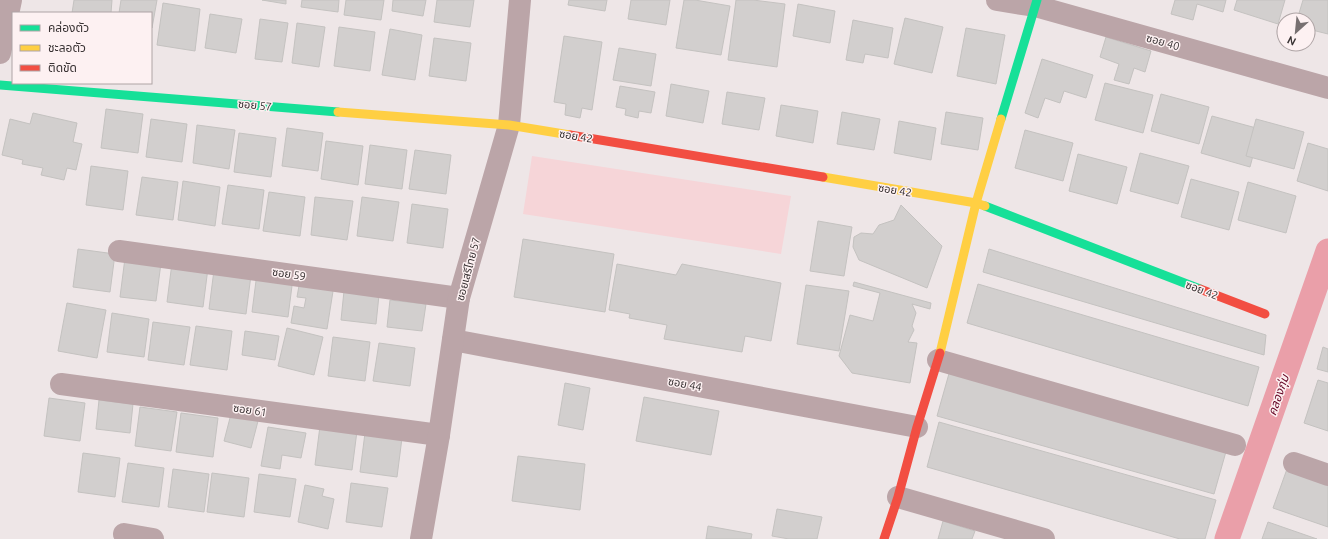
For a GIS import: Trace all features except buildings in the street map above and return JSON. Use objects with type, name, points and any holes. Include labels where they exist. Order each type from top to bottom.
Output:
[{"type":"street","points":[[0,53],[11,0]]},
{"type":"street","name":"ซอยเสรีไทย 57","points":[[421,539],[439,435],[459,298],[509,125],[520,0]]},
{"type":"street","name":"ซอย 40","points":[[997,0],[1036,3],[1328,88]]},
{"type":"street","points":[[884,539],[898,497],[917,427],[938,360],[976,203],[1036,3]]},
{"type":"street","name":"ซอย 57","points":[[0,84],[509,125]]},
{"type":"street","name":"ซอย 42","points":[[509,125],[976,203],[1265,314]]},
{"type":"street","name":"ซอย 59","points":[[119,251],[459,298]]},
{"type":"street","name":"ซอย 44","points":[[453,340],[917,427]]},
{"type":"street","points":[[938,360],[1235,445]]},
{"type":"street","name":"ซอย 61","points":[[61,384],[439,435]]},
{"type":"street","points":[[1294,464],[1328,474]]},
{"type":"street","points":[[898,497],[1044,539]]},
{"type":"street","points":[[124,534],[153,539]]},
{"type":"shaded area","points":[[532,156],[791,196],[781,254],[523,214]]},
{"type":"waterway","name":"คลองกุ่ม","points":[[1227,539],[1328,251]]},
{"type":"traffic: fast","points":[[1001,119],[1037,0]]},
{"type":"traffic: fast","points":[[0,85],[338,112]]},
{"type":"traffic: fast","points":[[985,206],[1200,289]]},
{"type":"traffic: slow","points":[[338,112],[509,125],[570,135]]},
{"type":"traffic: slow","points":[[940,353],[976,203],[1001,119]]},
{"type":"traffic: slow","points":[[823,177],[976,203],[985,206]]},
{"type":"traffic: jam","points":[[570,135],[823,177]]},
{"type":"traffic: jam","points":[[1200,289],[1265,314]]},
{"type":"traffic: jam","points":[[884,539],[898,497],[917,427],[940,353]]}]
